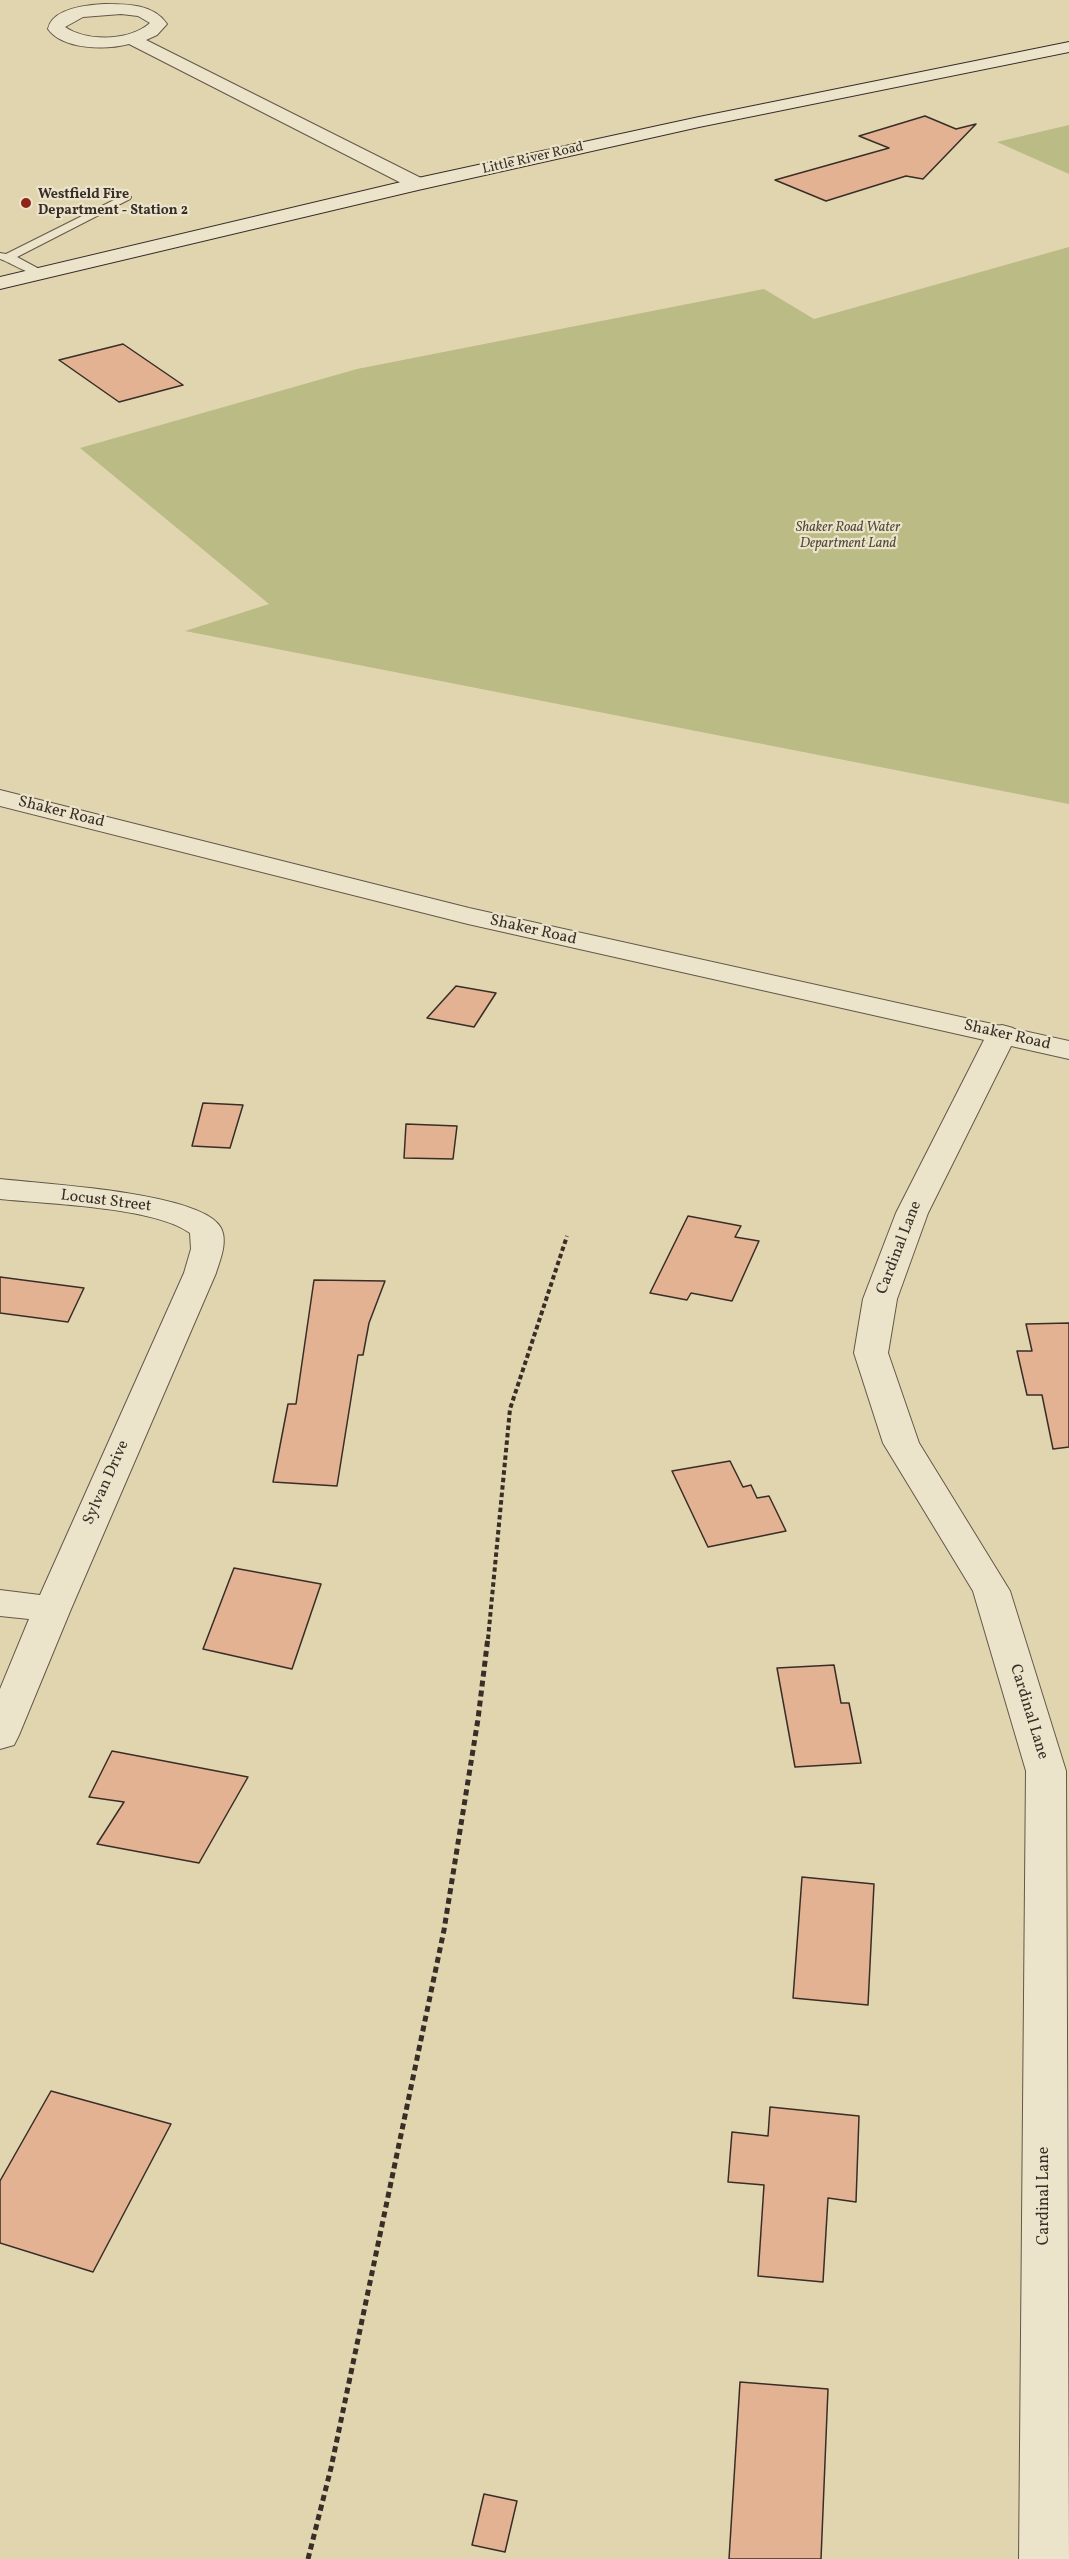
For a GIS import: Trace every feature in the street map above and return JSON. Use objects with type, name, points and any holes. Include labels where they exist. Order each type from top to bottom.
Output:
[{"type":"street","points":[[132,39],[155,30],[159,24],[156,19],[136,11],[95,10],[62,19],[56,29],[70,38],[83,40],[132,39],[418,184]]},
{"type":"street","name":"Little River Road","points":[[0,283],[418,184],[731,115],[1069,47]]},
{"type":"street","name":"Shaker Road","points":[[0,798],[468,916],[1069,1050]]},
{"type":"street","name":"Cardinal Lane","points":[[1002,1034],[912,1212],[880,1299],[871,1353],[901,1443],[991,1591],[1046,1771],[1044,2559]]},
{"type":"street","name":"Locust Street","points":[[0,1189],[145,1205],[189,1217],[207,1230]]},
{"type":"street","name":"Sylvan Drive","points":[[0,1735],[52,1609],[200,1273],[207,1249],[207,1230]]},
{"type":"street","points":[[0,1603],[52,1609]]},
{"type":"lane","points":[[4,257],[126,197]]},
{"type":"lane","points":[[4,257],[39,273]]},
{"type":"path","points":[[308,2559],[331,2468],[444,1930],[478,1719],[497,1560],[510,1409],[567,1236]]},
{"type":"green space","points":[[1069,125],[1069,174],[997,142]]},
{"type":"green space","name":"Shaker Road Water Department Land","points":[[1069,247],[1069,804],[185,631],[269,604],[80,448],[357,369],[764,289],[814,319]]},
{"type":"building","points":[[925,116],[956,129],[976,124],[923,179],[906,176],[826,201],[775,180],[889,148],[859,136]]},
{"type":"building","points":[[123,344],[183,385],[119,402],[59,360]]},
{"type":"building","points":[[456,986],[496,993],[474,1027],[427,1018]]},
{"type":"building","points":[[203,1103],[243,1105],[230,1148],[192,1146]]},
{"type":"building","points":[[406,1124],[457,1126],[453,1159],[404,1158]]},
{"type":"building","points":[[688,1216],[741,1226],[735,1237],[759,1241],[732,1301],[691,1293],[687,1300],[650,1293]]},
{"type":"building","points":[[0,1277],[84,1288],[68,1322],[0,1313]]},
{"type":"building","points":[[314,1280],[385,1281],[369,1323],[363,1355],[358,1355],[337,1486],[273,1482],[288,1404],[296,1404]]},
{"type":"building","points":[[1069,1323],[1069,1447],[1053,1449],[1042,1395],[1027,1395],[1017,1351],[1032,1351],[1026,1324]]},
{"type":"building","points":[[730,1461],[743,1487],[751,1485],[757,1498],[769,1496],[786,1531],[708,1547],[672,1471]]},
{"type":"building","points":[[234,1568],[321,1584],[292,1669],[203,1649]]},
{"type":"building","points":[[834,1665],[841,1703],[849,1703],[861,1763],[795,1767],[777,1668]]},
{"type":"building","points":[[112,1751],[248,1777],[199,1863],[97,1844],[124,1802],[89,1797]]},
{"type":"building","points":[[802,1877],[874,1884],[868,2005],[793,1998]]},
{"type":"building","points":[[51,2091],[171,2124],[93,2272],[0,2243],[0,2181]]},
{"type":"building","points":[[770,2107],[859,2116],[856,2202],[828,2198],[823,2282],[758,2276],[764,2185],[728,2182],[732,2132],[768,2136]]},
{"type":"building","points":[[740,2382],[828,2389],[821,2559],[729,2559]]},
{"type":"building","points":[[484,2494],[517,2501],[505,2552],[472,2545]]},
{"type":"place","name":"Westfield Fire Department - Station 2","points":[[26,203]]}]
